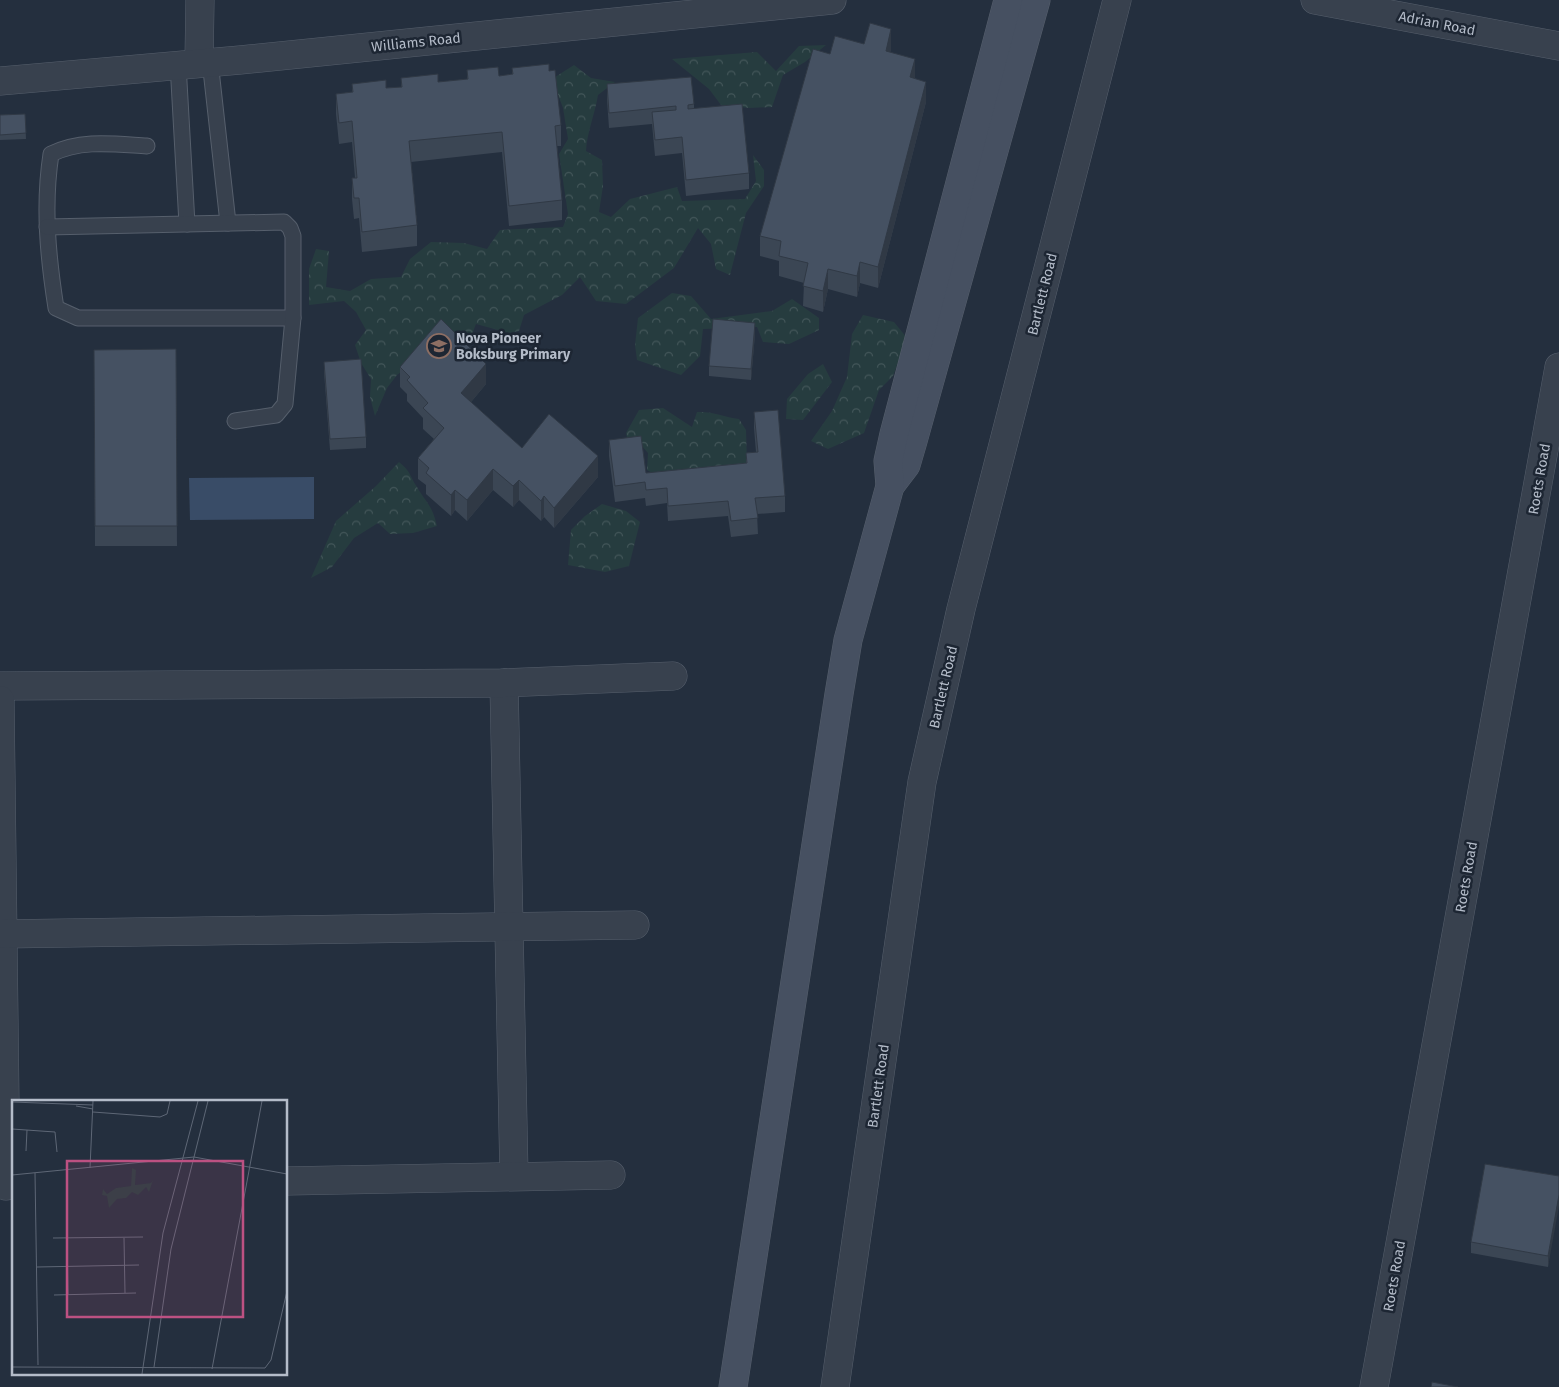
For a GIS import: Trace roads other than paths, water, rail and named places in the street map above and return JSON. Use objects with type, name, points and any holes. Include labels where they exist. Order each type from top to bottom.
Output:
[{"type":"street","points":[[196,62],[200,0]]},
{"type":"street","name":"Williams Road","points":[[0,82],[832,0]]},
{"type":"street","points":[[733,1387],[839,694],[853,621],[890,486],[888,461],[894,434],[1008,0]]},
{"type":"street","points":[[890,486],[906,465],[1036,0]]},
{"type":"street","name":"Bartlett Road","points":[[835,1387],[922,782],[961,609],[1117,0]]},
{"type":"street","name":"Adrian Road","points":[[1315,0],[1559,46]]},
{"type":"street","name":"Roets Road","points":[[1374,1387],[1559,367]]},
{"type":"street","points":[[0,686],[504,683],[673,676]]},
{"type":"street","points":[[504,683],[514,1176]]},
{"type":"street","points":[[0,700],[7,1186]]},
{"type":"street","points":[[2,934],[636,925]]},
{"type":"street","points":[[288,1180],[611,1174]]},
{"type":"lane","points":[[196,62],[228,223]]},
{"type":"lane","points":[[187,224],[196,62]]},
{"type":"lane","points":[[147,146],[92,144],[66,146],[50,154],[47,178],[47,227],[56,308],[78,318],[293,318]]},
{"type":"lane","points":[[47,227],[284,222],[290,228],[293,236],[293,318],[285,404],[276,415],[235,421]]},
{"type":"water","points":[[314,477],[314,519],[190,520],[189,478]]},
{"type":"place","name":"Nova Pioneer Boksburg Primary","points":[[439,346]]}]
